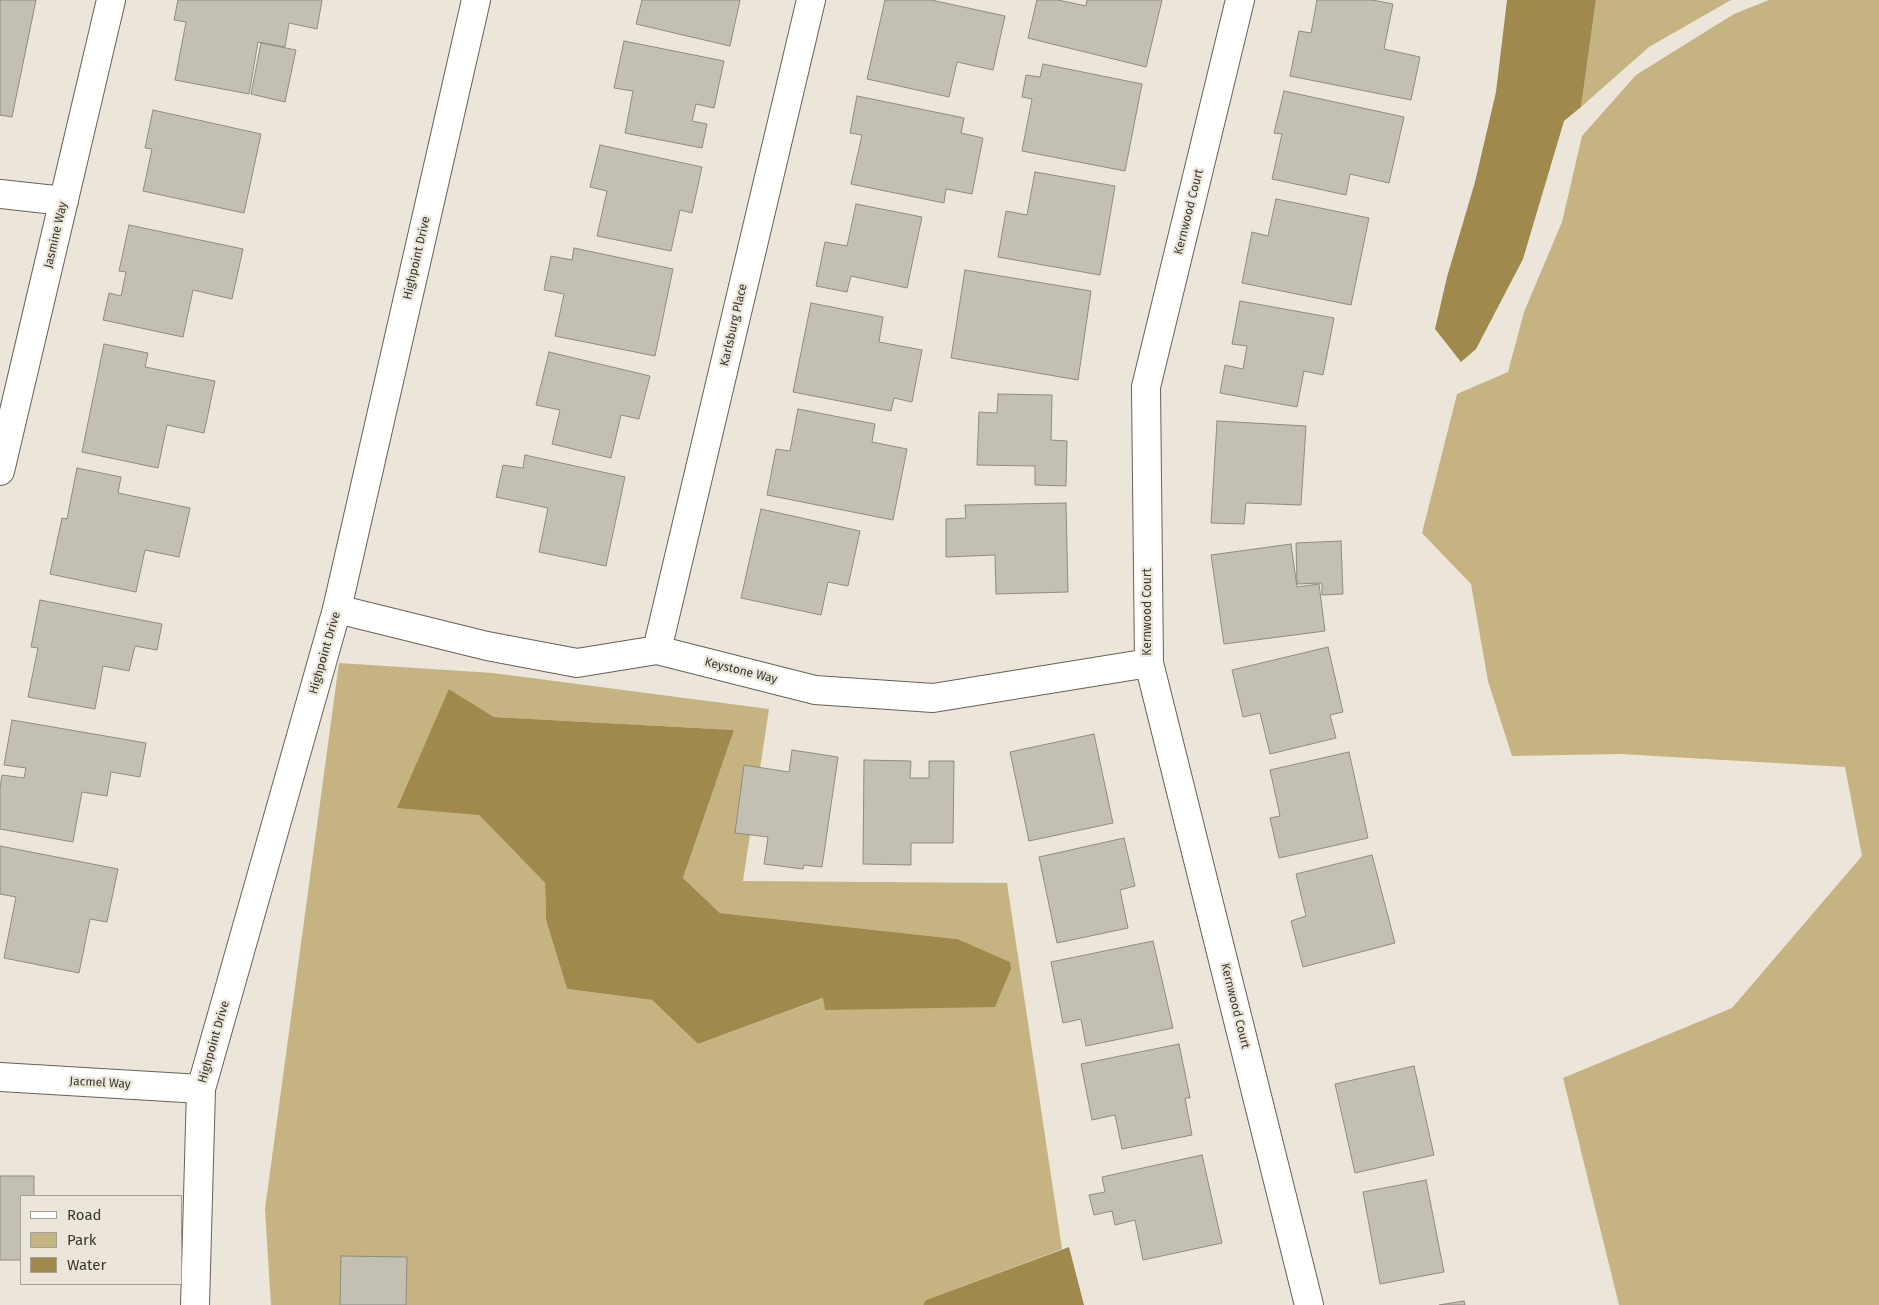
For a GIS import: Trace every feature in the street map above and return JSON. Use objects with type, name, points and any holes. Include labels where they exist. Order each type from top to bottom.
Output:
[{"type":"street","name":"Jasmine Way","points":[[0,471],[111,0]]},
{"type":"street","name":"Highpoint Drive","points":[[195,1305],[201,1089],[337,609],[476,0]]},
{"type":"street","name":"Karlsburg Place","points":[[656,650],[811,0]]},
{"type":"street","name":"Kernwood Court","points":[[1240,0],[1146,387],[1149,663],[1309,1305]]},
{"type":"street","points":[[0,194],[64,201]]},
{"type":"street","name":"Keystone Way","points":[[337,609],[487,646],[577,663],[656,650],[815,690],[933,698],[1149,663]]},
{"type":"street","name":"Jacmel Way","points":[[0,1077],[201,1089]]},
{"type":"green space","points":[[1596,0],[1731,0],[1649,47],[1581,107]]},
{"type":"green space","points":[[1769,0],[1879,0],[1879,1305],[1619,1305],[1563,1078],[1732,1008],[1862,856],[1845,767],[1620,754],[1512,756],[1488,681],[1471,584],[1422,533],[1457,394],[1508,372],[1524,312],[1562,222],[1582,136],[1636,75],[1734,14]]},
{"type":"green space","points":[[339,663],[493,673],[769,709],[743,881],[1007,883],[1062,1249],[926,1300],[923,1305],[271,1305],[265,1209]],"holes":[[[449,689],[494,717],[734,730],[683,878],[720,913],[957,939],[825,1010],[824,998],[698,1044],[652,1000],[567,989],[546,920],[545,883],[479,815]]]},
{"type":"water","points":[[1507,0],[1596,0],[1581,107],[1564,121],[1523,259],[1476,349],[1461,362],[1435,329],[1447,277],[1475,182],[1496,92]]},
{"type":"water","points":[[449,689],[494,717],[734,730],[683,878],[720,913],[957,939],[1010,962],[1011,969],[995,1007],[825,1010],[823,998],[698,1044],[652,1000],[567,989],[546,920],[545,883],[479,815],[397,808]]},
{"type":"water","points":[[1069,1247],[1084,1305],[923,1305],[926,1300]]},
{"type":"building","points":[[0,0],[36,0],[12,117],[0,115]]},
{"type":"building","points":[[178,0],[322,0],[317,29],[289,23],[285,47],[258,42],[249,94],[175,80],[186,22],[174,20]]},
{"type":"building","points":[[642,0],[740,0],[730,46],[636,24]]},
{"type":"building","points":[[885,0],[931,0],[1005,16],[993,70],[957,62],[949,97],[867,79]]},
{"type":"building","points":[[1037,0],[1058,0],[1086,6],[1087,0],[1162,0],[1146,67],[1028,38]]},
{"type":"building","points":[[1317,0],[1372,0],[1393,4],[1384,49],[1420,57],[1411,100],[1290,76],[1299,31],[1311,33]]},
{"type":"building","points":[[624,41],[724,61],[714,108],[696,104],[692,121],[707,124],[702,148],[625,133],[633,91],[614,88]]},
{"type":"building","points":[[261,43],[296,50],[285,102],[251,94]]},
{"type":"building","points":[[1043,64],[1142,84],[1125,171],[1022,151],[1032,99],[1022,97],[1026,75],[1040,77]]},
{"type":"building","points":[[1284,91],[1404,117],[1389,183],[1350,174],[1346,195],[1272,179],[1282,134],[1274,133]]},
{"type":"building","points":[[857,96],[964,118],[961,133],[983,138],[972,194],[946,189],[944,203],[851,184],[862,135],[850,133]]},
{"type":"building","points":[[153,110],[261,134],[244,213],[143,191],[152,149],[145,148]]},
{"type":"building","points":[[600,145],[702,167],[692,213],[680,210],[671,251],[597,236],[607,191],[590,187]]},
{"type":"building","points":[[1035,172],[1115,186],[1100,275],[998,257],[1006,211],[1027,215]]},
{"type":"building","points":[[1276,199],[1369,218],[1351,305],[1242,283],[1252,232],[1268,236]]},
{"type":"building","points":[[856,204],[922,217],[907,288],[851,276],[847,292],[816,286],[825,242],[847,246]]},
{"type":"building","points":[[129,225],[243,249],[232,299],[193,290],[183,337],[103,320],[109,293],[121,296],[126,272],[119,271]]},
{"type":"building","points":[[574,248],[673,269],[655,356],[555,336],[564,294],[544,290],[551,256],[572,260]]},
{"type":"building","points":[[965,270],[1091,291],[1078,380],[951,358]]},
{"type":"building","points":[[1240,301],[1334,318],[1323,375],[1304,371],[1297,407],[1220,393],[1225,365],[1243,369],[1247,346],[1232,344]]},
{"type":"building","points":[[811,303],[883,317],[879,342],[922,350],[912,402],[894,398],[891,411],[793,392]]},
{"type":"building","points":[[104,344],[148,353],[145,367],[215,381],[204,433],[167,425],[158,468],[82,452]]},
{"type":"building","points":[[549,352],[650,376],[639,419],[621,415],[611,458],[552,444],[560,410],[536,405]]},
{"type":"building","points":[[998,394],[1052,395],[1051,440],[1067,441],[1066,486],[1035,485],[1035,466],[977,465],[979,412],[997,413]]},
{"type":"building","points":[[798,409],[875,424],[872,442],[907,449],[893,520],[767,495],[776,449],[790,451]]},
{"type":"building","points":[[1217,421],[1306,426],[1301,505],[1246,503],[1244,524],[1211,523]]},
{"type":"building","points":[[525,455],[625,477],[606,566],[539,552],[548,508],[496,497],[503,465],[523,468]]},
{"type":"building","points":[[77,468],[121,477],[118,493],[190,508],[179,557],[145,550],[136,592],[50,574],[62,518],[67,519]]},
{"type":"building","points":[[1066,503],[1068,592],[996,594],[995,555],[946,557],[946,519],[966,518],[965,505]]},
{"type":"building","points":[[761,509],[860,531],[848,586],[828,582],[821,615],[741,598]]},
{"type":"building","points":[[1341,541],[1343,594],[1322,595],[1322,583],[1297,584],[1296,543]]},
{"type":"building","points":[[1291,544],[1297,587],[1319,584],[1325,631],[1224,644],[1211,555]]},
{"type":"building","points":[[40,600],[162,624],[157,650],[135,646],[129,671],[103,666],[95,709],[28,697],[38,648],[31,647]]},
{"type":"building","points":[[1328,647],[1343,712],[1330,715],[1336,738],[1270,754],[1260,713],[1243,717],[1232,670]]},
{"type":"building","points":[[12,720],[146,743],[140,777],[111,772],[107,796],[82,792],[73,842],[0,829],[0,788],[2,775],[24,778],[26,768],[4,765]]},
{"type":"building","points":[[1094,734],[1113,823],[1029,841],[1010,752]]},
{"type":"building","points":[[792,750],[838,757],[822,867],[804,865],[803,869],[764,864],[768,837],[735,833],[744,765],[789,772]]},
{"type":"building","points":[[1349,752],[1368,838],[1279,858],[1270,818],[1280,816],[1270,770]]},
{"type":"building","points":[[864,760],[911,761],[910,778],[929,778],[929,761],[954,761],[953,843],[911,843],[911,865],[863,864]]},
{"type":"building","points":[[1124,838],[1135,886],[1120,890],[1128,928],[1057,943],[1039,857]]},
{"type":"building","points":[[0,846],[118,869],[107,922],[90,919],[79,973],[4,958],[16,897],[0,894]]},
{"type":"building","points":[[1372,855],[1395,943],[1303,967],[1291,921],[1306,916],[1296,874]]},
{"type":"building","points":[[1153,941],[1173,1028],[1086,1046],[1081,1019],[1063,1023],[1051,962]]},
{"type":"building","points":[[1179,1044],[1190,1098],[1185,1098],[1192,1135],[1122,1149],[1115,1115],[1092,1120],[1081,1064]]},
{"type":"building","points":[[1414,1066],[1434,1155],[1355,1173],[1335,1084]]},
{"type":"building","points":[[1202,1155],[1222,1243],[1143,1260],[1135,1220],[1115,1225],[1112,1211],[1094,1215],[1089,1195],[1105,1192],[1102,1177]]},
{"type":"building","points":[[0,1176],[34,1176],[34,1195],[20,1195],[20,1260],[0,1260]]},
{"type":"building","points":[[1426,1180],[1444,1272],[1380,1284],[1363,1192]]},
{"type":"building","points":[[341,1256],[407,1257],[406,1305],[340,1305]]},
{"type":"building","points":[[1464,1301],[1465,1305],[1439,1305]]}]
